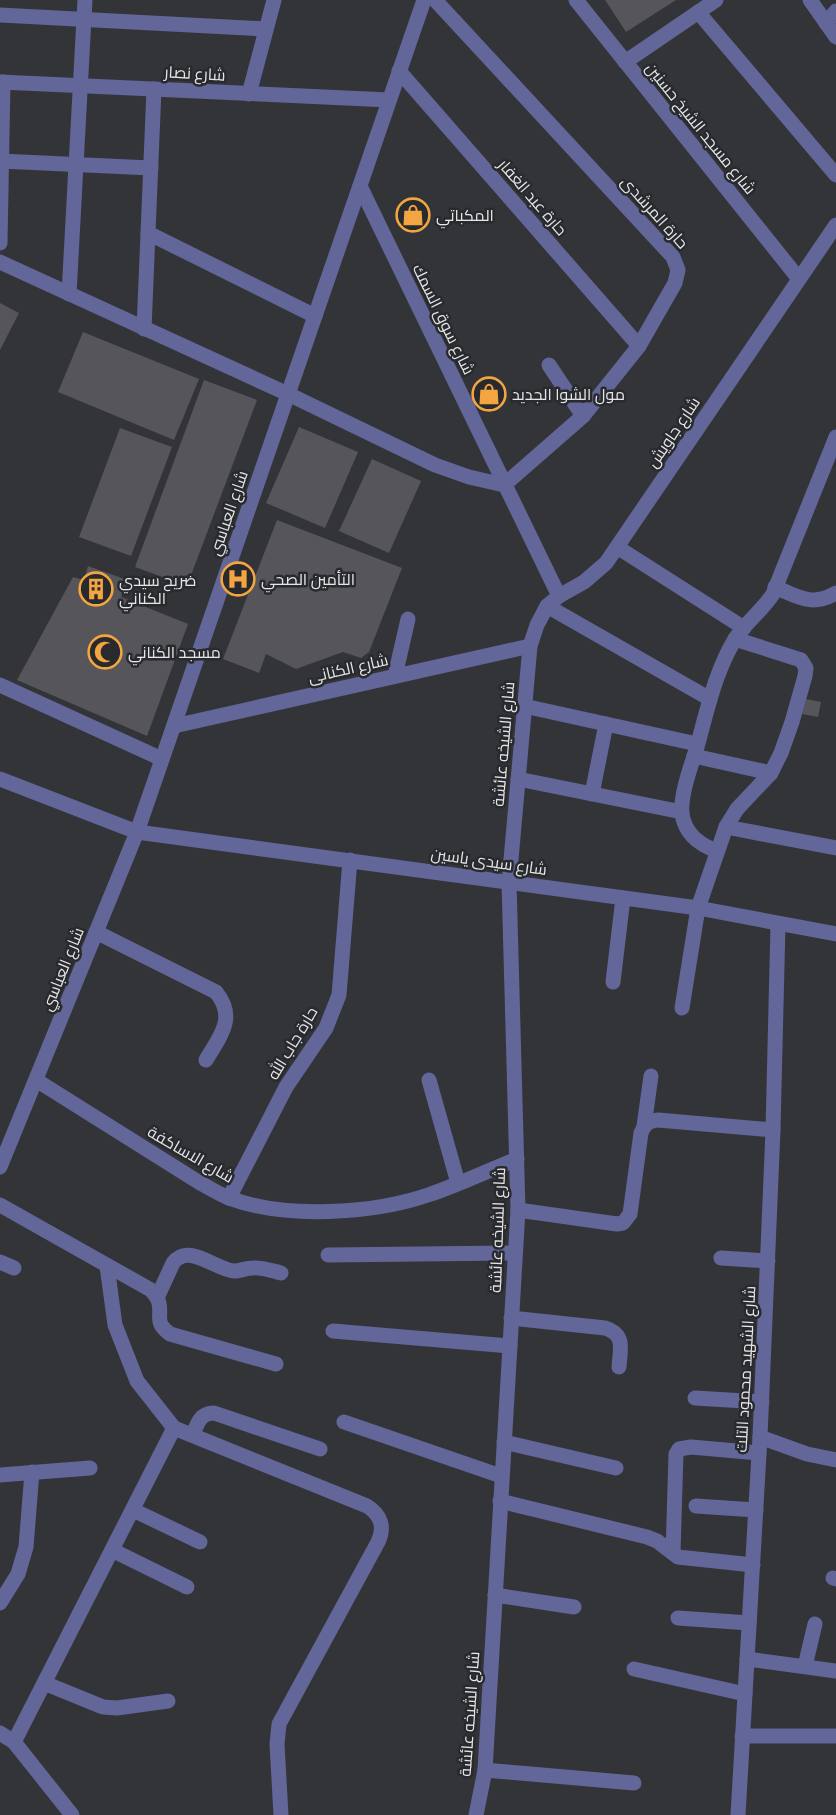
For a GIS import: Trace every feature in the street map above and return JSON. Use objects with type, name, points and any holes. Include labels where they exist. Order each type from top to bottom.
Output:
[{"type":"street","points":[[69,294],[85,0]]},
{"type":"street","points":[[249,93],[274,0]]},
{"type":"street","name":"شارع العباسي","points":[[0,1167],[137,832],[424,0]]},
{"type":"street","name":"حارة المرشدى","points":[[435,0],[673,257],[678,270],[675,283],[639,346],[584,416],[504,485]]},
{"type":"street","name":"شارع مسجد الشيخ حسنين","points":[[576,0],[799,279]]},
{"type":"street","points":[[625,62],[716,0]]},
{"type":"street","points":[[810,0],[836,37]]},
{"type":"street","points":[[825,23],[836,11]]},
{"type":"street","points":[[698,12],[836,175]]},
{"type":"street","points":[[0,15],[266,29]]},
{"type":"street","name":"حارة عبد الغفار","points":[[399,71],[639,346]]},
{"type":"street","points":[[0,243],[2,82]]},
{"type":"street","name":"شارع نصار","points":[[2,82],[389,100]]},
{"type":"street","points":[[144,329],[154,89]]},
{"type":"street","points":[[1,161],[151,168]]},
{"type":"street","name":"شارع سوق السمك","points":[[360,186],[504,485],[553,601]]},
{"type":"street","name":"شارع جاويش","points":[[553,601],[584,582],[606,563],[836,225]]},
{"type":"street","points":[[148,233],[315,316]]},
{"type":"street","points":[[0,262],[288,394],[435,465],[469,477],[504,485]]},
{"type":"street","points":[[549,365],[584,416]]},
{"type":"street","points":[[717,851],[693,838],[685,826],[682,812],[683,798],[710,699],[719,671],[739,633],[764,608],[775,587],[836,436]]},
{"type":"street","points":[[617,547],[739,633],[801,660],[806,668],[792,722],[781,753],[771,773],[737,809],[726,827],[717,851],[698,908],[682,1008]]},
{"type":"street","points":[[775,587],[810,601],[825,599],[836,593]]},
{"type":"street","points":[[530,646],[537,625],[553,601],[710,699]]},
{"type":"street","points":[[395,676],[408,619]]},
{"type":"street","name":"شارع الكنانى","points":[[174,726],[530,646]]},
{"type":"street","name":"شارع الشيخه عائشة","points":[[476,1815],[485,1770],[518,1210],[509,882],[530,646]]},
{"type":"street","points":[[0,685],[162,759]]},
{"type":"street","points":[[524,706],[606,724],[771,773]]},
{"type":"street","points":[[592,794],[606,724]]},
{"type":"street","name":"شارع سيدى ياسين","points":[[0,779],[137,832],[698,908],[836,934]]},
{"type":"street","points":[[518,779],[682,812]]},
{"type":"street","points":[[726,827],[836,848]]},
{"type":"street","name":"حارة جاب الله","points":[[229,1198],[286,1087],[326,1028],[339,995],[350,860]]},
{"type":"street","points":[[613,982],[623,898]]},
{"type":"street","name":"شارع الشهيد محمود التلت","points":[[738,1815],[762,1402],[774,1130],[778,924]]},
{"type":"street","points":[[96,932],[216,992],[226,1009],[227,1019],[206,1060]]},
{"type":"street","points":[[518,1210],[623,1223],[630,1214],[651,1076]]},
{"type":"street","name":"شارع الاساكفة","points":[[36,1080],[200,1184],[229,1198],[268,1208],[312,1212],[394,1204],[428,1195],[517,1158]]},
{"type":"street","points":[[429,1080],[458,1183]]},
{"type":"street","points":[[644,1126],[650,1121],[658,1120],[774,1130]]},
{"type":"street","points":[[0,1205],[151,1290],[160,1305],[161,1325],[170,1334],[276,1364]]},
{"type":"street","points":[[328,1255],[515,1253]]},
{"type":"street","points":[[157,1298],[176,1258],[183,1256],[198,1257],[232,1271],[256,1268],[281,1273]]},
{"type":"street","points":[[721,1258],[768,1261]]},
{"type":"street","points":[[107,1266],[115,1325],[137,1381],[174,1428],[367,1506],[380,1518],[381,1534],[279,1724],[277,1744],[281,1815]]},
{"type":"street","points":[[511,1318],[613,1330],[621,1342],[619,1367]]},
{"type":"street","points":[[333,1331],[510,1346]]},
{"type":"street","points":[[695,1398],[762,1402]]},
{"type":"street","points":[[193,1435],[201,1416],[214,1413],[320,1449]]},
{"type":"street","points":[[345,1422],[501,1476]]},
{"type":"street","points":[[14,1742],[174,1428]]},
{"type":"street","points":[[760,1437],[807,1454],[836,1460]]},
{"type":"street","points":[[504,1442],[616,1468]]},
{"type":"street","points":[[673,1553],[676,1454],[679,1449],[691,1447],[759,1453]]},
{"type":"street","points":[[0,1475],[90,1468]]},
{"type":"street","points":[[0,1603],[18,1574],[26,1548],[32,1472]]},
{"type":"street","points":[[500,1501],[647,1537],[657,1541],[678,1557],[753,1566]]},
{"type":"street","points":[[696,1506],[756,1510]]},
{"type":"street","points":[[133,1510],[200,1542]]},
{"type":"street","points":[[112,1550],[187,1587]]},
{"type":"street","points":[[495,1595],[574,1607]]},
{"type":"street","points":[[678,1618],[749,1623]]},
{"type":"street","points":[[805,1666],[815,1623]]},
{"type":"street","points":[[747,1659],[836,1671]]},
{"type":"street","points":[[634,1669],[745,1694]]},
{"type":"street","points":[[44,1683],[103,1707],[117,1708],[168,1701]]},
{"type":"street","points":[[0,1733],[14,1742],[72,1815]]},
{"type":"street","points":[[742,1736],[836,1736]]},
{"type":"street","points":[[485,1770],[634,1783]]},
{"type":"building","points":[[605,0],[676,0],[626,32]]},
{"type":"building","points":[[0,303],[19,313],[0,350]]},
{"type":"building","points":[[83,332],[199,379],[174,440],[58,392]]},
{"type":"building","points":[[204,380],[257,400],[187,586],[135,567]]},
{"type":"building","points":[[299,427],[358,452],[325,528],[266,503]]},
{"type":"building","points":[[120,428],[172,447],[131,556],[79,537]]},
{"type":"building","points":[[372,459],[421,481],[389,553],[339,531]]},
{"type":"building","points":[[277,520],[402,568],[369,652],[361,658],[343,652],[296,669],[266,654],[259,673],[223,659]]},
{"type":"building","name":"مسجد الكناني","points":[[88,566],[130,581],[121,597],[188,624],[147,736],[17,680],[73,577],[84,580]]},
{"type":"building","points":[[806,699],[821,702],[818,717],[802,714]]},
{"type":"place","name":"المكباتي","points":[[413,215]]},
{"type":"place","name":"مول الشوا الجديد","points":[[489,394]]},
{"type":"place","name":"التأمين الصحي","points":[[238,579]]},
{"type":"place","name":"ضريح سيدي الكناني","points":[[96,589]]},
{"type":"place","name":"مسجد الكناني","points":[[105,652]]}]
